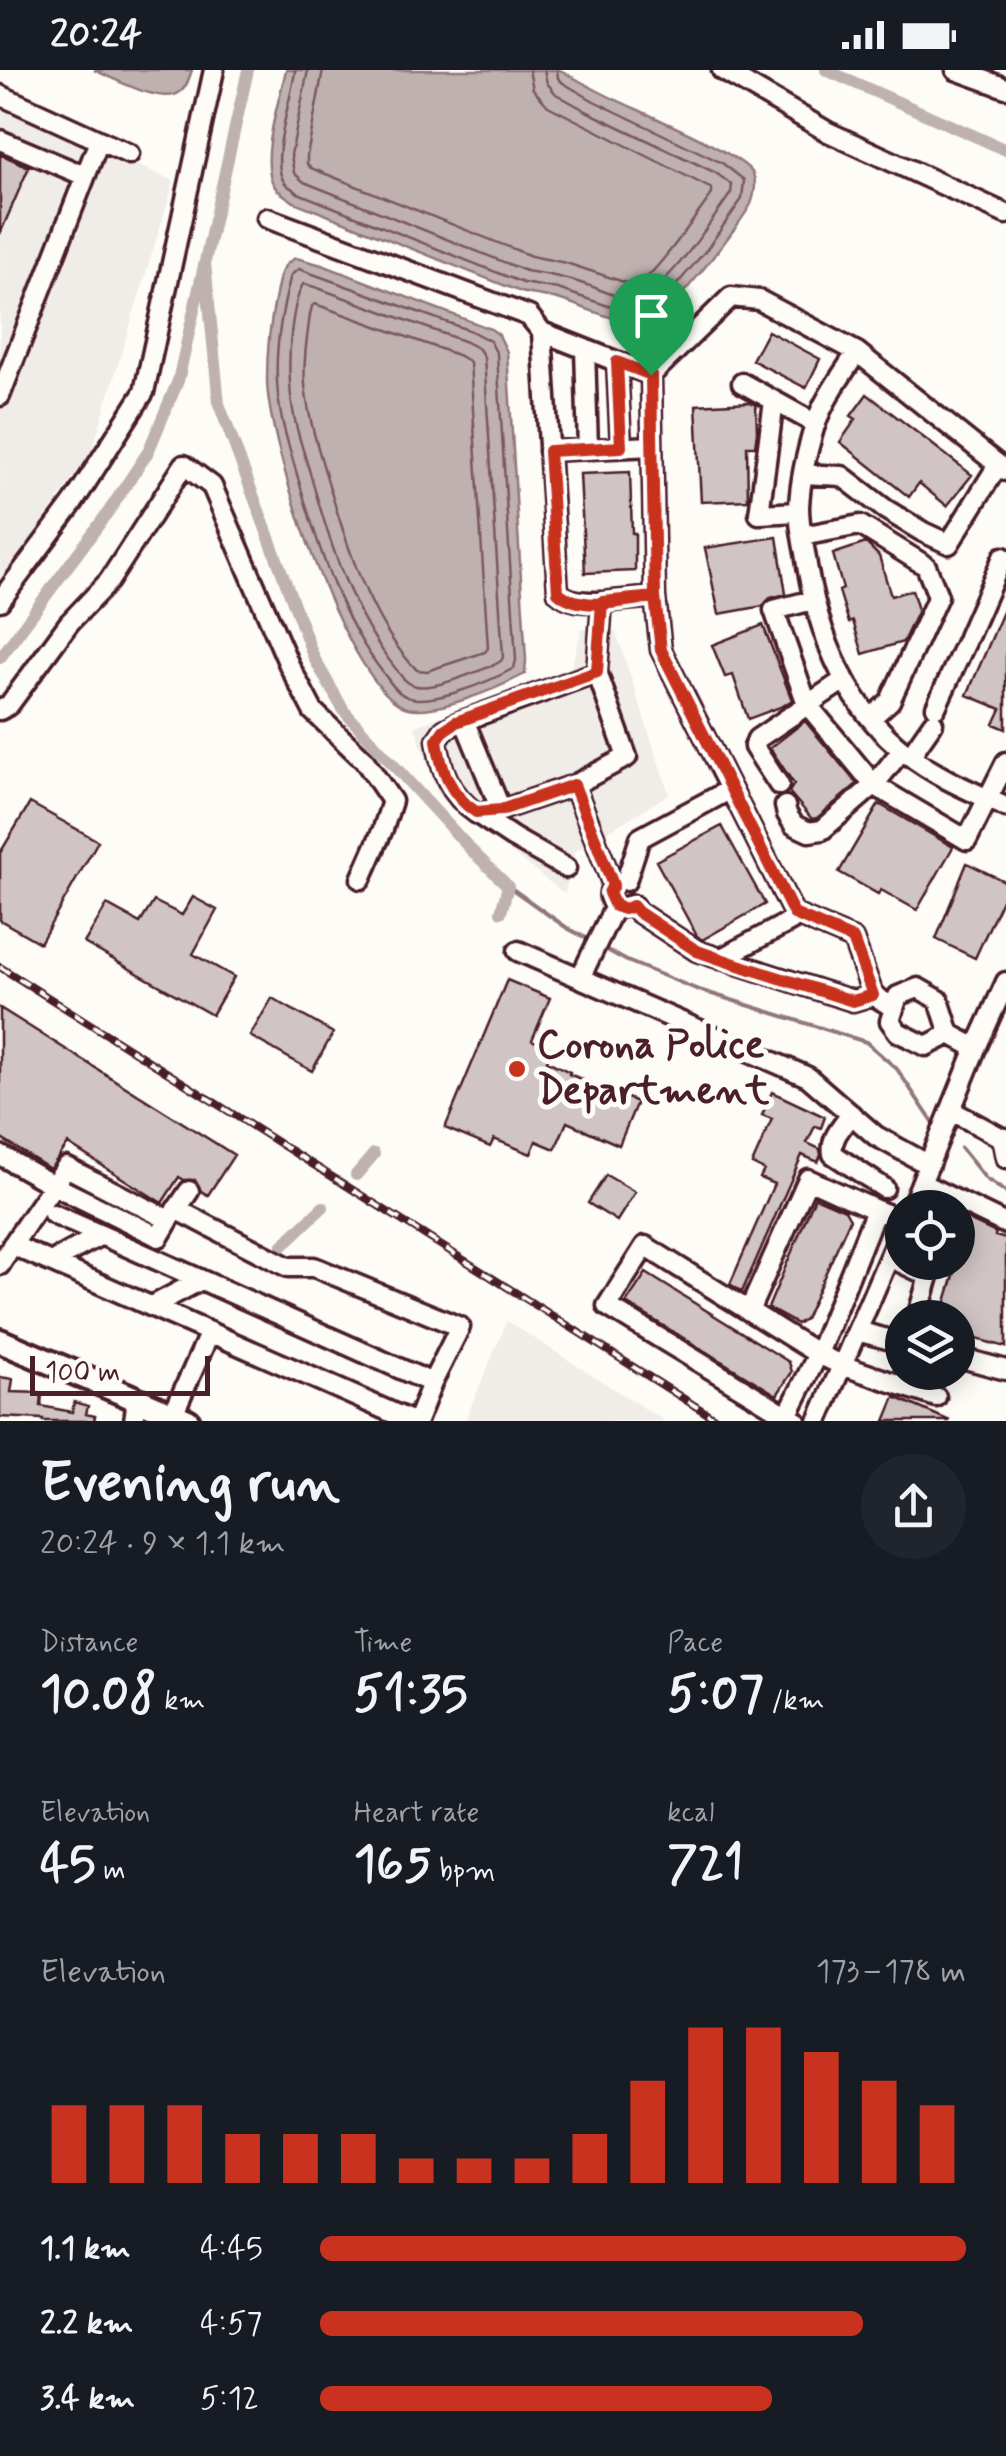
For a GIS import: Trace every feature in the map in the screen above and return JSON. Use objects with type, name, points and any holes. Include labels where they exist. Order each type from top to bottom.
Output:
[{"type":"main road","points":[[0,1341],[135,1410],[181,1418]]},
{"type":"street","points":[[0,601],[73,503],[144,392],[214,70]]},
{"type":"street","points":[[722,70],[828,132],[1006,214]]},
{"type":"street","points":[[956,70],[1006,88]]},
{"type":"street","points":[[0,95],[128,154]]},
{"type":"street","points":[[0,140],[85,176]]},
{"type":"street","points":[[0,396],[99,140]]},
{"type":"street","points":[[267,218],[529,316],[542,332],[651,375]]},
{"type":"street","points":[[803,474],[842,476],[885,509],[949,544],[1002,468],[857,352],[759,300],[731,296],[651,375],[655,597],[661,650],[794,914],[853,939],[873,995],[894,1008]]},
{"type":"street","points":[[542,332],[558,592],[578,602],[655,597]]},
{"type":"street","points":[[585,349],[588,449]]},
{"type":"street","points":[[857,352],[823,407],[803,474],[799,512],[813,600],[835,663],[872,718],[906,753],[950,782],[997,803]]},
{"type":"street","points":[[617,362],[621,447]]},
{"type":"street","points":[[742,383],[816,424]]},
{"type":"street","points":[[774,400],[759,514],[799,512]]},
{"type":"street","points":[[549,451],[652,446]]},
{"type":"street","points":[[0,710],[9,705],[69,623],[109,581],[184,465],[212,486],[290,667],[313,710],[364,760],[392,801],[361,879]]},
{"type":"street","points":[[802,536],[860,524],[926,566],[938,596],[890,700],[872,718]]},
{"type":"street","points":[[785,806],[794,825],[809,832],[822,830],[906,753],[935,715],[1003,557]]},
{"type":"street","points":[[813,600],[774,610],[807,704],[874,785],[967,840],[997,803],[1006,762]]},
{"type":"street","points":[[476,812],[501,810],[574,785],[627,757],[597,672],[602,602]]},
{"type":"street","points":[[566,868],[464,804],[451,789],[437,740],[444,730],[464,720],[597,672]]},
{"type":"street","points":[[778,785],[754,747],[756,739],[844,680]]},
{"type":"street","points":[[464,720],[501,810]]},
{"type":"street","points":[[574,785],[620,883],[636,889],[638,898],[624,906],[580,978]]},
{"type":"street","points":[[620,883],[640,838],[731,788]]},
{"type":"street","points":[[624,906],[697,951],[853,1001],[873,995]]},
{"type":"street","points":[[720,959],[791,921],[794,914]]},
{"type":"street","points":[[518,951],[808,1077],[876,1136],[929,1165]]},
{"type":"street","points":[[919,1190],[1006,982]]},
{"type":"street","points":[[950,1034],[926,1046],[898,1032],[890,1021],[898,996],[918,988],[939,1000],[950,1034],[976,1048]]},
{"type":"street","points":[[952,1112],[1004,1138],[1006,1158]]},
{"type":"street","points":[[851,1114],[834,1138],[833,1154],[884,1188]]},
{"type":"street","points":[[0,1154],[53,1185],[167,1221],[288,1267],[314,1266],[460,1328],[414,1421],[12,1245]]},
{"type":"street","points":[[0,1265],[66,1166],[167,1221]]},
{"type":"street","points":[[750,1311],[808,1179],[885,1215]]},
{"type":"street","points":[[922,1183],[1006,1224]]},
{"type":"street","points":[[167,1221],[189,1190]]},
{"type":"street","points":[[876,1210],[818,1354],[791,1418],[607,1306],[646,1246],[818,1354],[936,1396]]},
{"type":"street","points":[[53,1214],[432,1383]]},
{"type":"street","points":[[51,1262],[102,1236]]},
{"type":"street","points":[[818,1421],[885,1266]]},
{"type":"street","points":[[152,1306],[202,1280]]},
{"type":"street","points":[[856,1331],[885,1339]]},
{"type":"street","points":[[181,1418],[210,1332]]},
{"type":"street","points":[[975,1362],[1006,1370]]},
{"type":"shaded area","points":[[0,107],[174,181],[92,450],[0,584]]},
{"type":"shaded area","points":[[582,629],[616,632],[669,794],[574,852],[565,894],[438,796],[415,726],[570,670]]},
{"type":"shaded area","points":[[507,1321],[664,1421],[465,1421]]},
{"type":"water","points":[[94,70],[192,70],[182,90],[162,96]]},
{"type":"water","points":[[286,70],[560,70],[729,154],[753,174],[753,197],[720,248],[662,314],[643,323],[619,320],[558,299],[521,292],[294,202],[281,193],[270,176],[269,147]]},
{"type":"water","points":[[296,258],[499,335],[507,352],[525,674],[464,700],[414,709],[402,706],[379,686],[356,652],[312,556],[270,410],[267,369],[272,316],[281,273]]},
{"type":"building","points":[[0,154],[29,167],[0,234]]},
{"type":"building","points":[[768,331],[820,359],[806,388],[752,360]]},
{"type":"building","points":[[867,394],[972,475],[947,506],[919,483],[909,497],[840,442],[856,419],[851,416]]},
{"type":"building","points":[[696,405],[756,405],[757,432],[755,446],[747,446],[748,500],[701,502]]},
{"type":"building","points":[[630,472],[635,571],[585,573],[580,474]]},
{"type":"building","points":[[777,537],[786,594],[770,598],[763,606],[719,614],[705,548]]},
{"type":"building","points":[[866,543],[879,556],[891,596],[912,590],[918,610],[903,642],[863,654],[839,591],[843,589],[833,554]]},
{"type":"building","points":[[1006,605],[1006,729],[994,724],[1001,709],[967,695]]},
{"type":"building","points":[[763,625],[792,700],[748,719],[733,675],[725,677],[712,645]]},
{"type":"building","points":[[805,721],[857,784],[812,819],[789,792],[794,784],[770,748]]},
{"type":"building","points":[[30,803],[98,841],[40,943],[0,920],[0,853]]},
{"type":"building","points":[[879,804],[953,847],[917,910],[839,872]]},
{"type":"building","points":[[722,826],[765,904],[702,940],[656,861]]},
{"type":"building","points":[[967,863],[1006,882],[1006,891],[975,958],[936,939]]},
{"type":"building","points":[[193,897],[217,910],[193,954],[234,977],[212,1015],[84,943],[107,905],[140,923],[154,901],[182,915]]},
{"type":"building","name":"Corona Police Department","points":[[507,980],[550,998],[532,1040],[552,1049],[547,1061],[637,1102],[619,1145],[567,1122],[555,1149],[536,1141],[531,1154],[494,1139],[490,1147],[445,1128]]},
{"type":"building","points":[[272,998],[333,1033],[312,1071],[250,1036]]},
{"type":"building","points":[[0,1008],[234,1155],[208,1195],[195,1180],[179,1177],[162,1203],[68,1144],[50,1169],[0,1138]]},
{"type":"building","points":[[772,1092],[825,1117],[821,1128],[815,1126],[807,1143],[820,1149],[821,1155],[818,1162],[802,1155],[742,1292],[730,1284],[774,1184],[760,1178],[764,1170],[752,1164],[772,1119],[762,1115]]},
{"type":"building","points":[[606,1175],[635,1192],[617,1221],[588,1203]]},
{"type":"building","points":[[815,1197],[845,1210],[850,1219],[805,1319],[797,1324],[768,1308]]},
{"type":"building","points":[[975,1223],[1006,1239],[1006,1347],[975,1339],[975,1300],[946,1300],[953,1280],[975,1280]]},
{"type":"building","points":[[646,1273],[789,1362],[792,1372],[777,1395],[626,1303]]},
{"type":"building","points":[[0,1377],[13,1379],[11,1392],[42,1393],[41,1406],[72,1412],[74,1402],[88,1406],[86,1414],[95,1416],[94,1421],[0,1417]]},
{"type":"building","points":[[895,1397],[950,1421],[885,1421]]},
{"type":"waterway","points":[[0,658],[148,452],[178,381],[248,70]]},
{"type":"waterway","points":[[826,70],[1006,150]]},
{"type":"waterway","points":[[205,263],[219,404],[314,658],[344,711],[508,886],[501,912]]},
{"type":"waterway","points":[[508,886],[588,939]]},
{"type":"waterway","points":[[605,949],[696,989],[866,1042],[897,1069],[932,1121]]},
{"type":"waterway","points":[[961,1148],[986,1179],[1006,1192]]},
{"type":"waterway","points":[[356,1175],[374,1154]]},
{"type":"waterway","points":[[282,1246],[323,1207]]},
{"type":"railway","points":[[0,967],[719,1421]]},
{"type":"place","name":"Corona Police Department","points":[[517,1069]]},
{"type":"route","points":[[651,375],[617,362],[621,447],[549,451],[558,592],[578,602],[655,597],[661,650],[794,914],[853,939],[873,995],[853,1001],[697,951],[633,906],[615,906],[609,893],[613,885],[574,785],[501,810],[476,812],[451,789],[437,740],[444,730],[597,672],[602,602],[655,597],[651,375]]}]
